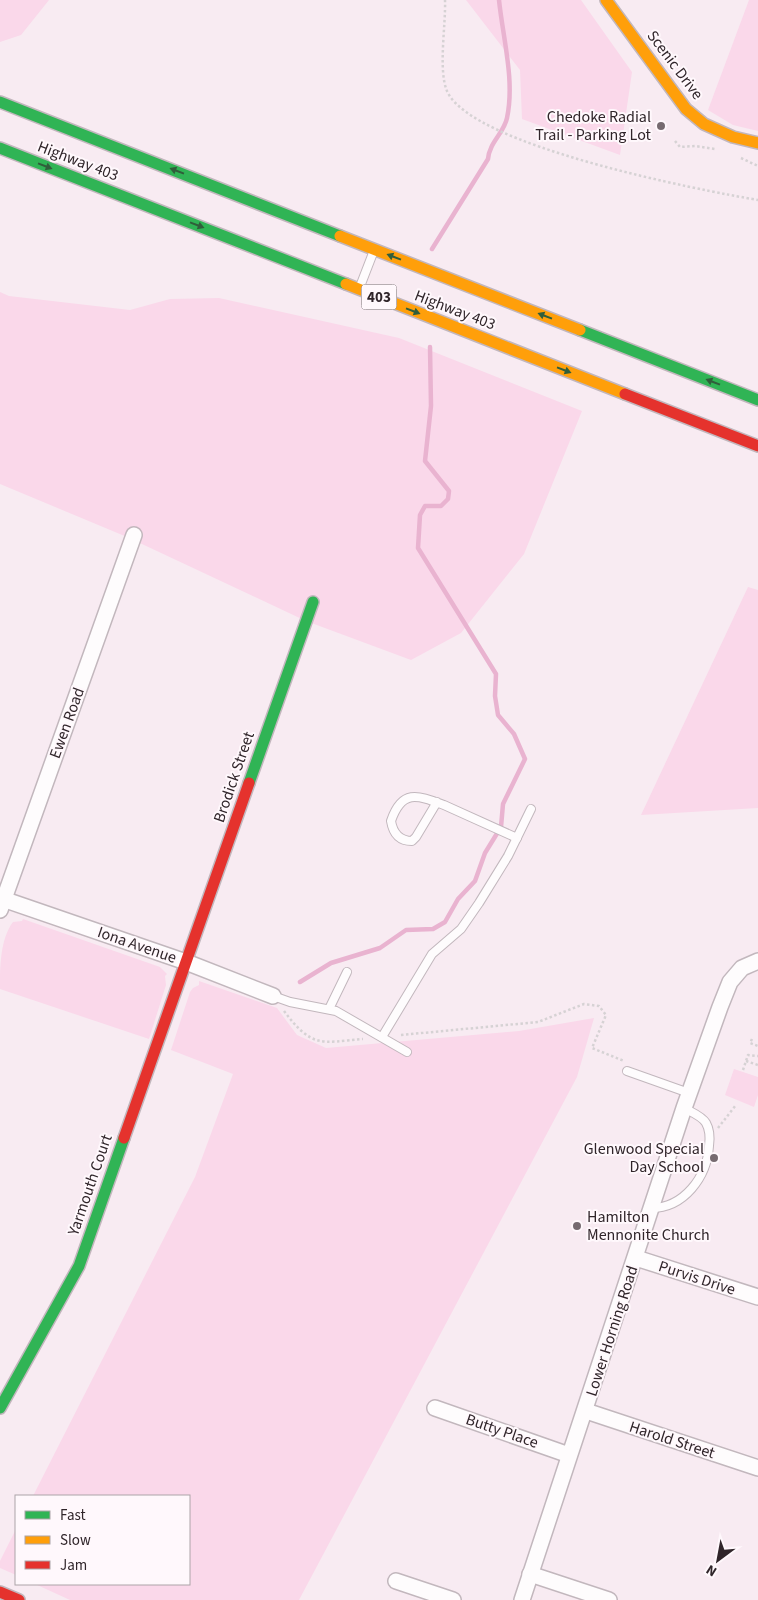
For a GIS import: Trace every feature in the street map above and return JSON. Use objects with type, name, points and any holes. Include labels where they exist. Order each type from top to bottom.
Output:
[{"type":"main road","name":"Scenic Drive","points":[[606,0],[686,109],[704,124],[733,137],[758,143]]},
{"type":"main road","name":"Highway 403","points":[[0,102],[758,400]]},
{"type":"main road","name":"Highway 403","points":[[0,148],[758,446]]},
{"type":"main road","name":"Brodick Street","points":[[186,962],[313,602]]},
{"type":"main road","name":"Yarmouth Court","points":[[0,1408],[79,1266],[186,962]]},
{"type":"main road","points":[[0,1592],[19,1600]]},
{"type":"street","name":"Ewen Road","points":[[1,903],[134,534]]},
{"type":"street","name":"Iona Avenue","points":[[1,903],[186,962],[273,996]]},
{"type":"street","name":"Lower Horning Road","points":[[522,1600],[569,1455],[586,1411],[687,1100],[730,982],[742,968],[758,961]]},
{"type":"street","name":"Purvis Drive","points":[[636,1258],[758,1297]]},
{"type":"street","name":"Butty Place","points":[[435,1408],[569,1455]]},
{"type":"street","name":"Harold Street","points":[[586,1411],[758,1468]]},
{"type":"street","points":[[530,1574],[609,1600]]},
{"type":"street","points":[[396,1581],[452,1600]]},
{"type":"lane","points":[[359,289],[374,249]]},
{"type":"lane","points":[[437,802],[416,838],[412,841],[404,841],[397,836],[391,821],[400,802],[411,796],[437,802],[517,838]]},
{"type":"lane","points":[[382,1037],[432,954],[461,929],[500,870],[531,809]]},
{"type":"lane","points":[[329,1009],[347,972]]},
{"type":"lane","points":[[273,996],[290,1002],[329,1009],[408,1052]]},
{"type":"lane","points":[[627,1071],[687,1100],[707,1124],[710,1136],[709,1154],[695,1185],[681,1199],[665,1208],[651,1208]]},
{"type":"path","points":[[445,0],[444,74],[447,92],[466,111],[480,121],[572,158],[632,175],[758,200]]},
{"type":"path","points":[[675,140],[680,147],[695,146],[720,151]]},
{"type":"path","points":[[734,156],[758,166]]},
{"type":"path","points":[[273,996],[297,1028],[321,1043],[538,1022],[584,1004],[599,1006],[606,1015],[592,1048],[626,1061],[627,1071]]},
{"type":"path","points":[[752,1039],[750,1043],[758,1046]]},
{"type":"path","points":[[743,1070],[748,1055],[758,1056]]},
{"type":"path","points":[[746,1061],[758,1065]]},
{"type":"path","points":[[710,1136],[728,1117],[736,1105]]},
{"type":"shaded area","points":[[0,0],[49,0],[21,35],[0,42]]},
{"type":"shaded area","points":[[466,0],[581,0],[632,72],[620,155],[522,119],[520,70]]},
{"type":"shaded area","points":[[749,0],[758,0],[758,131],[733,125],[708,110]]},
{"type":"shaded area","points":[[0,292],[9,296],[130,310],[170,299],[219,298],[399,338],[582,411],[524,554],[461,633],[411,660],[306,621],[127,537],[0,484]]},
{"type":"shaded area","points":[[748,587],[758,590],[758,808],[641,815]]},
{"type":"shaded area","points":[[23,919],[160,967],[167,974],[165,976],[166,985],[149,1039],[0,989],[0,972],[5,937],[13,922],[22,921]]},
{"type":"shaded area","points":[[199,981],[277,1008],[297,1035],[326,1048],[519,1031],[594,1018],[577,1077],[299,1600],[70,1600],[37,1585],[190,1585],[190,1495],[34,1495],[195,1177],[233,1074],[171,1050],[190,992],[199,985]]},
{"type":"shaded area","points":[[734,1069],[758,1077],[758,1095],[754,1107],[725,1095]]},
{"type":"shaded area","points":[[15,1531],[15,1575],[0,1568],[0,1561]]},
{"type":"waterway","points":[[432,249],[488,159],[491,148],[507,118],[510,89],[509,74],[499,0]]},
{"type":"waterway","points":[[300,982],[331,963],[380,948],[406,930],[433,929],[445,922],[458,899],[475,881],[485,853],[501,827],[503,804],[525,759],[514,734],[498,715],[495,696],[496,674],[418,548],[420,515],[425,506],[441,506],[448,499],[449,491],[425,461],[431,406],[430,347]]},
{"type":"traffic: fast","points":[[0,102],[340,236]]},
{"type":"traffic: fast","points":[[0,148],[346,284]]},
{"type":"traffic: fast","points":[[580,330],[758,400]]},
{"type":"traffic: fast","points":[[249,783],[313,602]]},
{"type":"traffic: fast","points":[[0,1408],[79,1266],[124,1138]]},
{"type":"traffic: slow","points":[[606,0],[686,109],[704,124],[733,137],[758,143]]},
{"type":"traffic: slow","points":[[340,236],[580,330]]},
{"type":"traffic: slow","points":[[346,284],[625,394]]},
{"type":"traffic: jam","points":[[625,394],[758,446]]},
{"type":"traffic: jam","points":[[124,1138],[249,783]]},
{"type":"traffic: jam","points":[[0,1592],[19,1600]]},
{"type":"place","name":"Chedoke Radial Trail - Parking Lot","points":[[661,126]]},
{"type":"place","name":"Glenwood Special Day School","points":[[714,1158]]},
{"type":"place","name":"Hamilton Mennonite Church","points":[[577,1226]]}]
